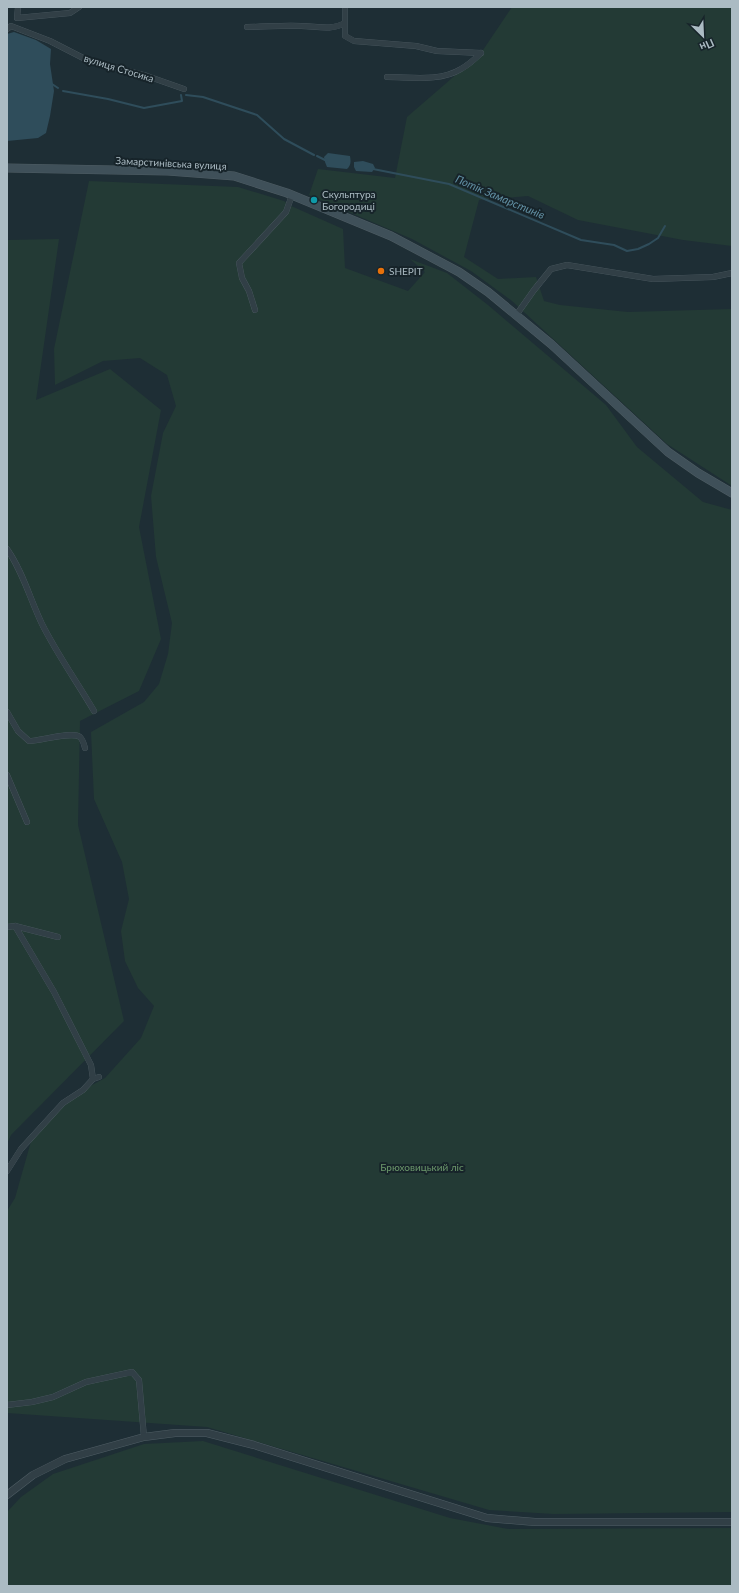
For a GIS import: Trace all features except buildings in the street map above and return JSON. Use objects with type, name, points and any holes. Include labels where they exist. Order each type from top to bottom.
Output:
[{"type":"main road","name":"Замарстинівська вулиця","points":[[7,168],[168,171],[216,174],[246,179],[292,195],[391,236],[459,272],[517,314],[668,452],[704,478],[732,493]]},
{"type":"street","points":[[18,7],[17,18],[70,13],[79,7]]},
{"type":"street","points":[[345,7],[345,36],[354,40],[416,46],[437,51],[481,53],[463,69],[449,75],[427,77],[387,77]]},
{"type":"street","points":[[247,27],[301,26],[323,28],[339,26],[345,23]]},
{"type":"street","name":"вулиця Стосика","points":[[9,28],[50,41],[90,61],[147,76],[184,89]]},
{"type":"street","points":[[255,310],[249,291],[242,278],[239,263],[286,212],[292,195]]},
{"type":"street","points":[[517,314],[551,269],[567,265],[653,279],[713,277],[732,274]]},
{"type":"street","points":[[7,549],[20,572],[42,624],[94,710]]},
{"type":"street","points":[[7,712],[18,731],[29,741],[39,741],[68,735],[78,736],[82,739],[85,748]]},
{"type":"street","points":[[7,775],[27,822]]},
{"type":"street","points":[[7,1171],[21,1149],[44,1122],[63,1103],[83,1090],[96,1078],[91,1065],[54,992],[15,926]]},
{"type":"street","points":[[7,927],[15,926],[58,937]]},
{"type":"street","points":[[7,1405],[32,1402],[53,1397],[86,1382],[132,1372],[139,1380],[144,1437]]},
{"type":"street","points":[[7,1495],[33,1475],[65,1459],[144,1437],[175,1432],[207,1433],[254,1445],[486,1518],[535,1522],[732,1522]]},
{"type":"green space","points":[[512,7],[732,7],[732,246],[683,240],[578,220],[528,196],[479,200],[464,257],[498,279],[536,277],[544,301],[560,305],[628,312],[732,309],[732,486],[667,444],[512,301],[471,271],[412,239],[309,195],[318,169],[395,178],[407,117],[481,53]]},
{"type":"green space","name":"Брюховицький ліс","points":[[89,181],[238,187],[284,201],[289,205],[343,229],[345,268],[408,291],[425,272],[410,259],[447,273],[488,305],[606,405],[637,447],[703,502],[732,510],[732,1512],[554,1514],[489,1510],[207,1427],[7,1413],[7,1211],[15,1198],[32,1138],[44,1122],[83,1090],[105,1078],[141,1038],[154,1006],[138,988],[125,961],[121,931],[129,899],[122,862],[94,799],[91,732],[144,702],[159,684],[168,654],[172,623],[156,557],[151,496],[163,433],[176,406],[167,375],[140,358],[103,361],[55,385],[54,349]]},
{"type":"green space","points":[[59,239],[36,400],[110,369],[161,410],[139,527],[161,639],[139,691],[80,721],[78,825],[124,1021],[11,1135],[7,1144],[7,240]]},
{"type":"green space","points":[[203,1441],[450,1518],[508,1529],[732,1528],[732,1586],[7,1586],[7,1512],[21,1497],[53,1474],[144,1444]]},
{"type":"water","points":[[14,32],[36,40],[51,49],[50,64],[54,91],[46,133],[38,138],[7,141],[7,34]]},
{"type":"water","points":[[328,153],[350,156],[351,162],[347,169],[327,167],[324,157]]},
{"type":"water","points":[[363,161],[373,164],[375,168],[372,172],[356,171],[354,162]]},
{"type":"waterway","name":"Потік Замарстинів","points":[[52,84],[58,88]]},
{"type":"waterway","name":"Потік Замарстинів","points":[[63,91],[108,99],[144,108],[182,101],[181,95]]},
{"type":"waterway","name":"Потік Замарстинів","points":[[186,95],[203,97],[257,115],[284,139],[314,155]]},
{"type":"waterway","name":"Потік Замарстинів","points":[[317,156],[327,161]]},
{"type":"waterway","name":"Потік Замарстинів","points":[[373,169],[449,184],[581,240],[614,245],[627,251],[638,249],[649,244],[658,238],[665,226]]},
{"type":"place","name":"Скульптура Богородиці","points":[[314,200]]},
{"type":"place","name":"SHEPIT","points":[[381,271]]}]
